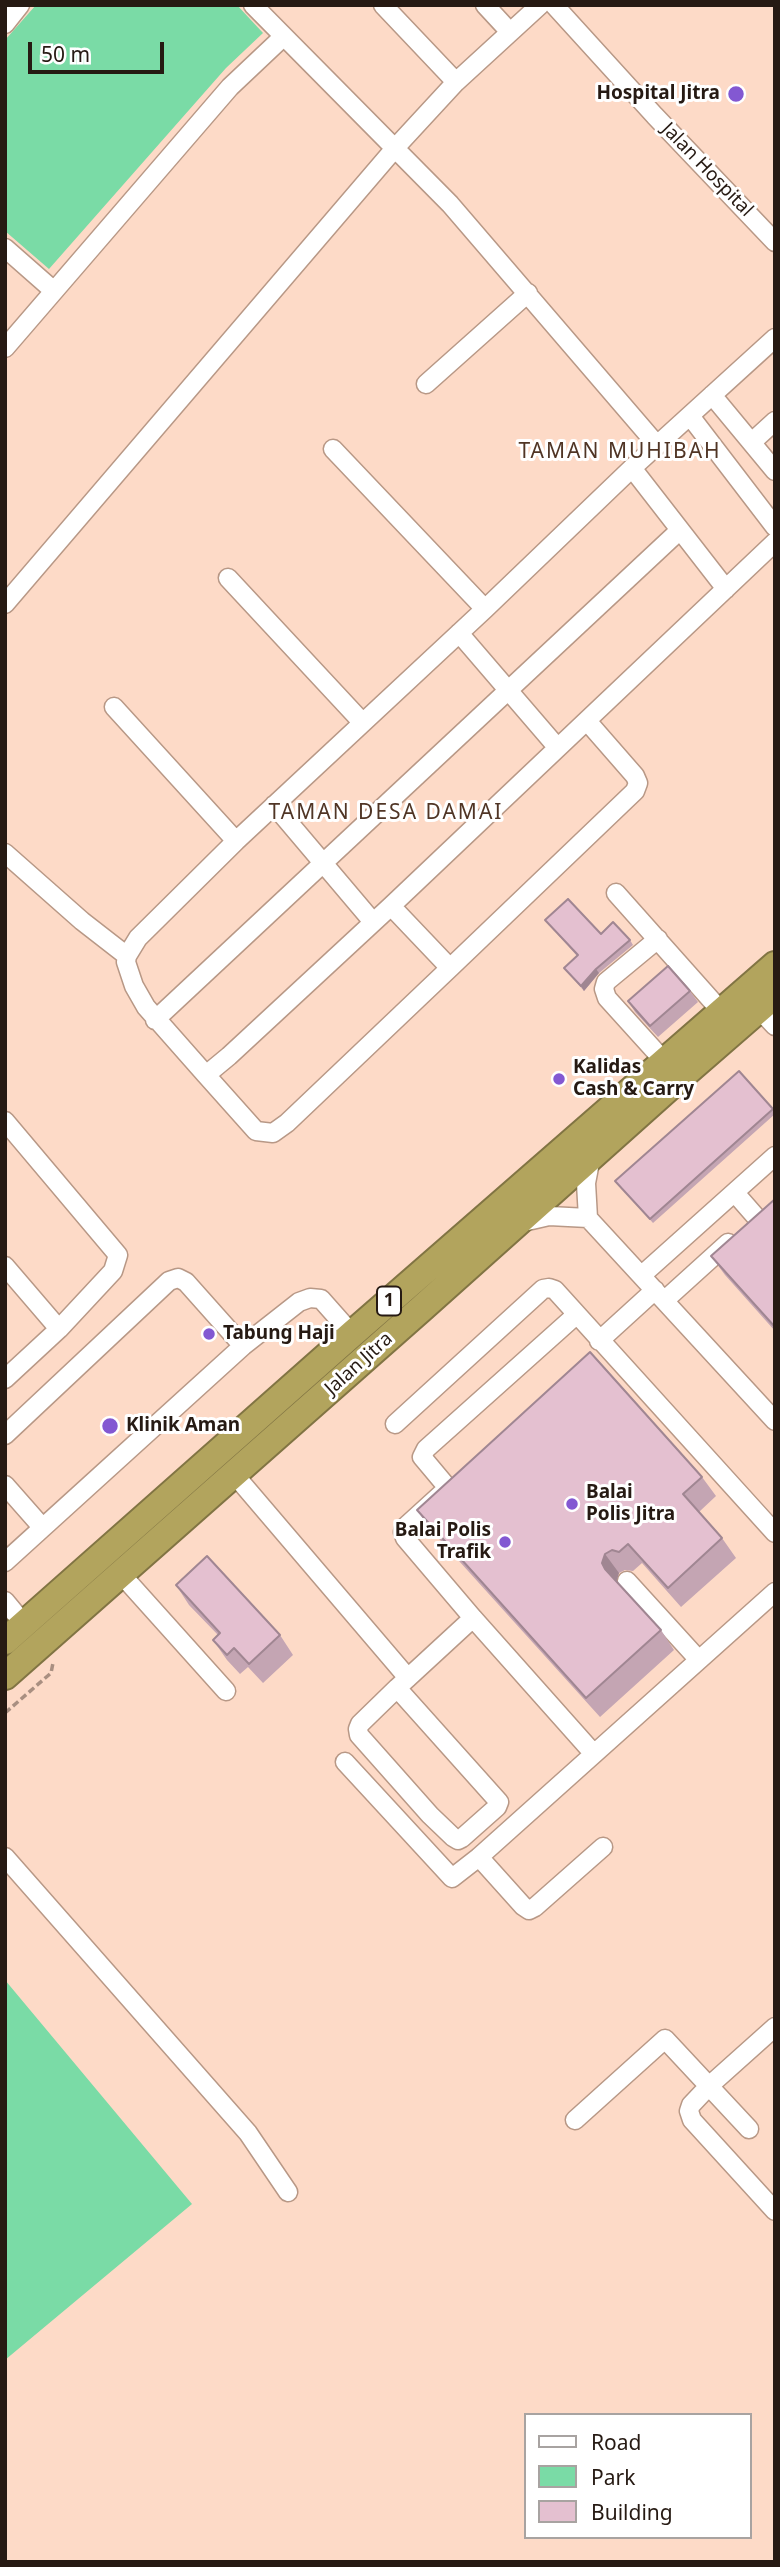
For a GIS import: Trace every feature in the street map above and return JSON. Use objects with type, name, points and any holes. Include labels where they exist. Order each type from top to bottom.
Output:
[{"type":"highway","name":"Jalan Jitra","points":[[15,1632],[775,965]]},
{"type":"highway","name":"Jalan Jitra","points":[[5,1676],[591,1157],[771,1016]]},
{"type":"street","points":[[5,24],[20,5]]},
{"type":"street","points":[[253,5],[396,147],[528,293],[657,445]]},
{"type":"street","points":[[383,5],[456,82]]},
{"type":"street","points":[[485,5],[510,32]]},
{"type":"street","points":[[5,604],[396,147],[456,82],[510,32],[553,6]]},
{"type":"street","name":"Jalan Hospital","points":[[553,6],[775,242]]},
{"type":"street","points":[[5,348],[230,88],[283,37]]},
{"type":"street","points":[[5,248],[54,291]]},
{"type":"street","points":[[426,384],[528,293]]},
{"type":"street","points":[[587,721],[635,776],[638,783],[635,790],[287,1123],[273,1133],[256,1131],[155,1020],[134,986],[127,971],[127,956],[138,938],[362,722],[632,468],[775,338]]},
{"type":"street","points":[[712,395],[775,471]]},
{"type":"street","points":[[690,416],[775,527]]},
{"type":"street","points":[[752,442],[775,421]]},
{"type":"street","points":[[333,449],[485,609]]},
{"type":"street","points":[[632,468],[726,589]]},
{"type":"street","points":[[155,1020],[680,530]]},
{"type":"street","points":[[206,1075],[391,906],[775,542]]},
{"type":"street","points":[[228,578],[362,722]]},
{"type":"street","points":[[459,633],[557,747]]},
{"type":"street","points":[[114,707],[236,841]]},
{"type":"street","points":[[274,805],[373,922]]},
{"type":"street","points":[[5,853],[82,921],[127,956]]},
{"type":"street","points":[[616,893],[721,1011]]},
{"type":"street","points":[[391,906],[450,968]]},
{"type":"street","points":[[657,939],[606,982],[604,989],[607,998],[664,1061]]},
{"type":"street","points":[[5,1121],[118,1255],[113,1271],[59,1329],[5,1378]]},
{"type":"street","points":[[642,1275],[775,1156]]},
{"type":"street","points":[[591,1157],[585,1198],[589,1218],[775,1421]]},
{"type":"street","points":[[600,1341],[751,1222],[735,1193]]},
{"type":"street","points":[[516,1224],[549,1216],[589,1218]]},
{"type":"street","points":[[5,1266],[59,1329]]},
{"type":"street","points":[[5,1435],[169,1281],[178,1278],[186,1282],[243,1346]]},
{"type":"street","points":[[395,1424],[543,1289],[549,1288],[555,1290],[775,1533]]},
{"type":"street","points":[[5,1562],[243,1346],[299,1302],[310,1298],[321,1299],[352,1334]]},
{"type":"street","points":[[576,1315],[422,1453],[422,1457],[448,1488],[404,1528],[403,1532],[405,1538],[473,1618],[594,1754]]},
{"type":"street","points":[[234,1474],[402,1683],[499,1802],[497,1807],[458,1840],[430,1815],[359,1735],[360,1724],[402,1683],[473,1618]]},
{"type":"street","points":[[5,1485],[42,1527]]},
{"type":"street","points":[[121,1574],[226,1691]]},
{"type":"street","points":[[627,1581],[698,1659]]},
{"type":"street","points":[[345,1762],[452,1878],[479,1857],[775,1592]]},
{"type":"street","points":[[5,1601],[15,1632]]},
{"type":"street","points":[[410,1834],[430,1815]]},
{"type":"street","points":[[479,1857],[529,1910],[536,1907],[603,1847]]},
{"type":"street","points":[[5,1857],[247,2133],[288,2192]]},
{"type":"street","points":[[775,2027],[709,2086],[691,2105],[689,2111],[692,2120],[775,2211]]},
{"type":"street","points":[[575,2120],[665,2039],[749,2129]]},
{"type":"green space","points":[[36,5],[237,5],[263,33],[226,68],[49,269],[5,231],[5,40]]},
{"type":"green space","points":[[5,1980],[192,2204],[5,2360]]},
{"type":"building","points":[[568,899],[601,934],[613,922],[630,940],[596,969],[581,986],[564,968],[578,955],[545,920]]},
{"type":"building","points":[[668,966],[690,991],[650,1026],[628,1001]]},
{"type":"building","points":[[739,1071],[773,1109],[650,1219],[615,1181]]},
{"type":"building","points":[[775,1199],[775,1327],[711,1256]]},
{"type":"building","points":[[590,1352],[702,1477],[683,1494],[722,1538],[668,1588],[628,1544],[619,1552],[612,1550],[605,1554],[602,1563],[605,1569],[661,1630],[586,1698],[417,1510]]},
{"type":"building","points":[[207,1556],[280,1635],[249,1664],[234,1648],[227,1655],[213,1640],[220,1633],[176,1585]]},
{"type":"place","name":"Hospital Jitra","points":[[736,94]]},
{"type":"place","name":"Kalidas Cash & Carry","points":[[559,1079]]},
{"type":"place","name":"Tabung Haji","points":[[209,1334]]},
{"type":"place","name":"Klinik Aman","points":[[110,1426]]},
{"type":"place","name":"Balai Polis Jitra","points":[[572,1504]]},
{"type":"place","name":"Balai Polis Trafik","points":[[505,1542]]},
{"type":"district","name":"TAMAN MUHIBAH","points":[[620,452]]},
{"type":"district","name":"TAMAN DESA DAMAI","points":[[386,813]]}]
